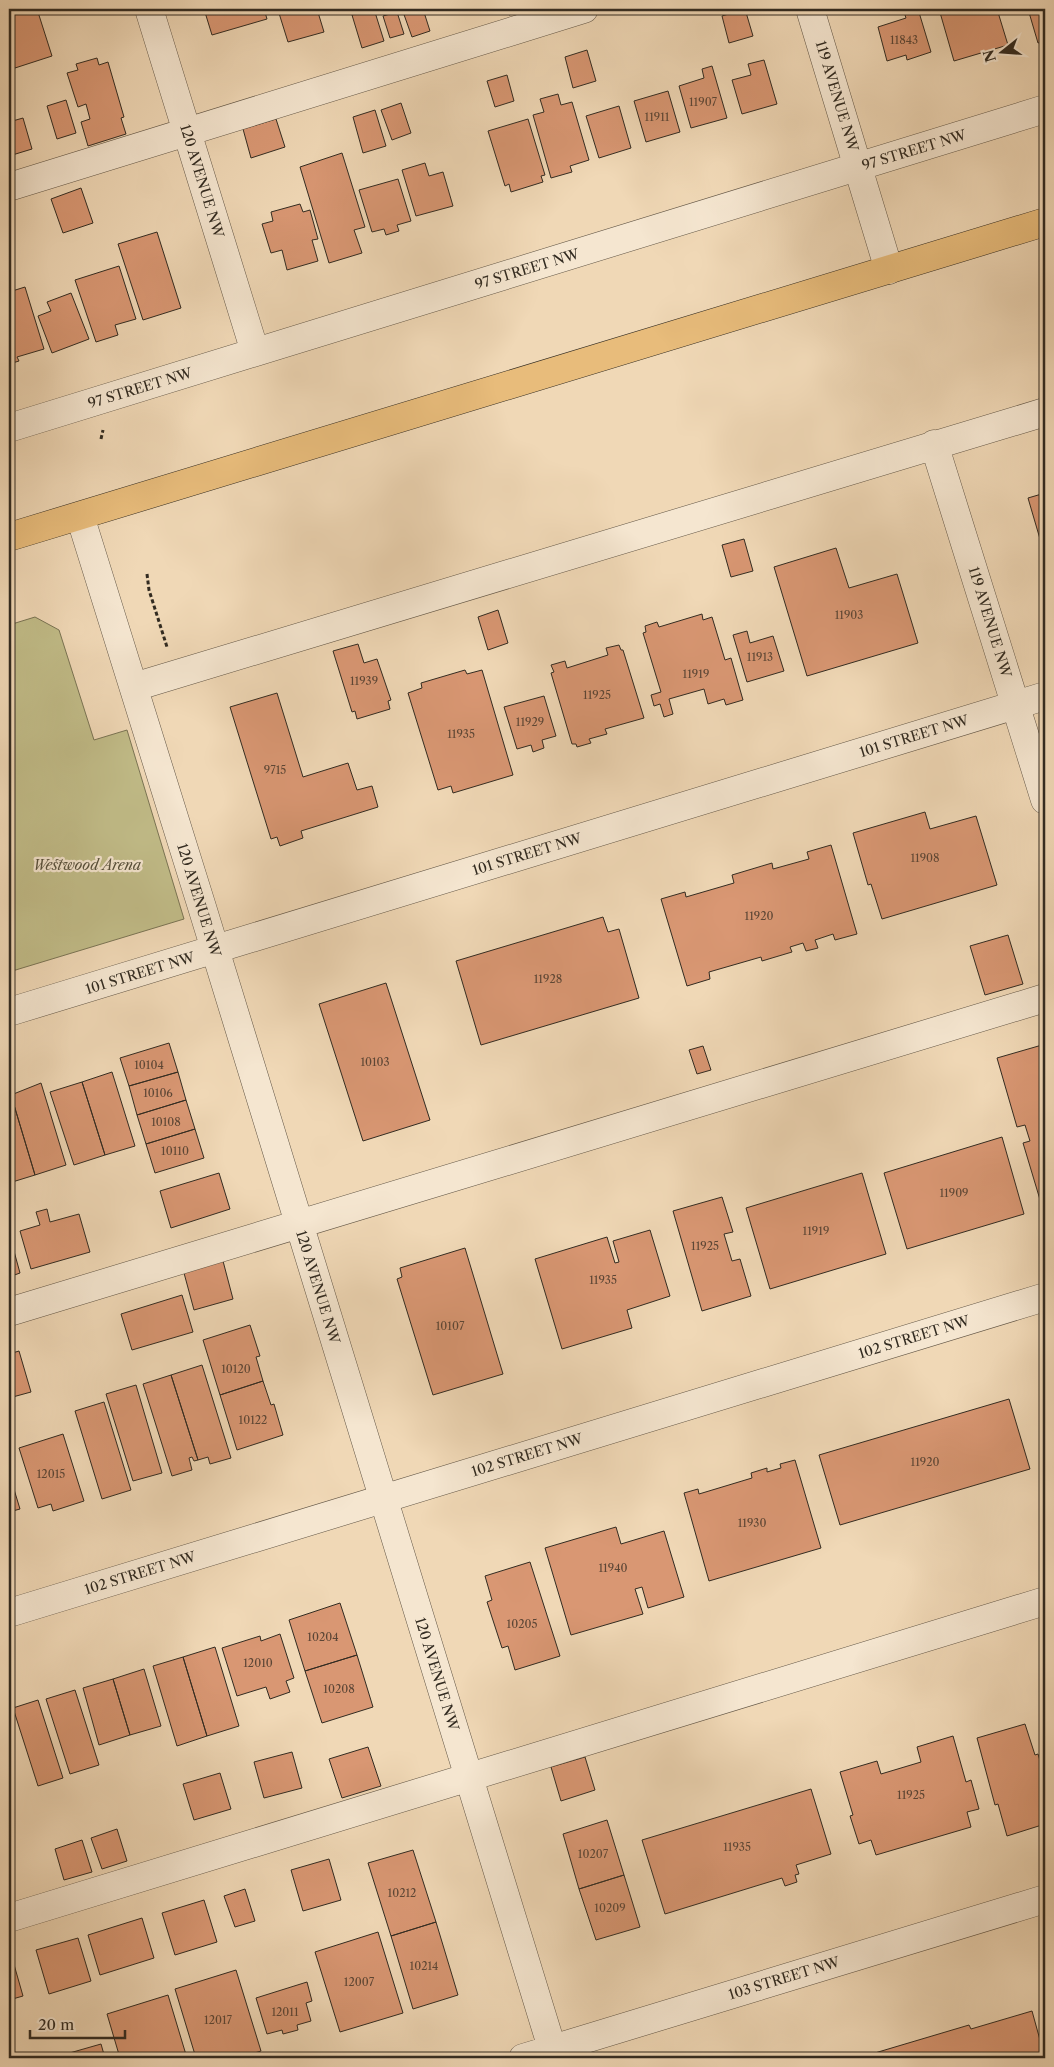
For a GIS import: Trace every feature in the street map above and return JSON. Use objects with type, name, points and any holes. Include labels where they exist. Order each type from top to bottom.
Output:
[{"type":"main road","points":[[9,537],[1045,222]]},
{"type":"street","name":"120 AVENUE NW","points":[[149,9],[255,352]]},
{"type":"street","points":[[9,187],[584,9]]},
{"type":"street","name":"119 AVENUE NW","points":[[810,9],[888,270]]},
{"type":"street","name":"97 STREET NW","points":[[9,428],[1045,110]]},
{"type":"street","points":[[134,687],[1045,412]]},
{"type":"street","name":"119 AVENUE NW","points":[[934,444],[1045,800]]},
{"type":"street","name":"120 AVENUE NW","points":[[80,516],[554,2054]]},
{"type":"street","name":"101 STREET NW","points":[[9,1012],[1045,696]]},
{"type":"street","points":[[9,1312],[1045,998]]},
{"type":"street","name":"102 STREET NW","points":[[9,1613],[1045,1297]]},
{"type":"street","points":[[9,1918],[1045,1601]]},
{"type":"street","name":"103 STREET NW","points":[[523,2058],[554,2054],[1045,1899]]},
{"type":"path","points":[[147,574],[149,590],[175,674]]},
{"type":"green space","name":"Westwood Arena","points":[[35,617],[59,630],[94,740],[127,730],[184,919],[9,972],[9,625]]},
{"type":"building","points":[[22,9],[37,9],[52,56],[15,68],[9,48],[9,13]]},
{"type":"building","points":[[204,9],[264,9],[267,19],[212,35]]},
{"type":"building","points":[[317,9],[324,32],[288,42],[278,10]]},
{"type":"building","points":[[374,9],[384,41],[362,48],[352,15]]},
{"type":"building","points":[[402,9],[423,9],[430,31],[412,37]]},
{"type":"building","points":[[507,9],[528,9],[509,15]]},
{"type":"building","points":[[745,9],[753,36],[729,43],[722,16]]},
{"type":"building","points":[[903,9],[918,9],[931,52],[907,60],[906,55],[887,61],[878,27],[906,18]]},
{"type":"building","points":[[939,9],[997,9],[1008,45],[954,61]]},
{"type":"building","points":[[1028,9],[1045,9],[1045,41],[1038,43]]},
{"type":"building","points":[[397,12],[404,34],[390,38],[383,16]]},
{"type":"building","points":[[587,50],[596,81],[573,88],[565,57]]},
{"type":"building","points":[[97,58],[99,65],[108,62],[124,117],[121,118],[126,134],[88,146],[81,122],[90,119],[86,104],[78,107],[67,73],[78,70],[76,64]]},
{"type":"building","points":[[764,60],[777,104],[742,114],[732,80],[751,75],[748,64]]},
{"type":"building","points":[[712,66],[727,118],[691,128],[679,86],[704,78],[702,69]]},
{"type":"building","points":[[507,75],[514,101],[495,107],[487,81]]},
{"type":"building","points":[[668,91],[680,132],[646,142],[634,101]]},
{"type":"building","points":[[558,94],[561,105],[572,102],[589,160],[570,166],[572,172],[551,178],[533,115],[544,112],[540,99]]},
{"type":"building","points":[[66,100],[76,133],[57,139],[47,106]]},
{"type":"building","points":[[401,103],[411,133],[392,140],[381,110]]},
{"type":"building","points":[[619,106],[631,148],[599,158],[586,116]]},
{"type":"building","points":[[375,110],[386,146],[363,153],[353,117]]},
{"type":"building","points":[[23,118],[32,149],[9,156],[9,122]]},
{"type":"building","points":[[276,119],[285,147],[251,158],[243,129]]},
{"type":"building","points":[[528,119],[545,175],[541,176],[543,182],[511,192],[509,184],[505,186],[488,131]]},
{"type":"building","points":[[342,153],[365,227],[354,230],[362,253],[329,263],[300,167]]},
{"type":"building","points":[[425,163],[429,176],[443,172],[453,206],[416,216],[402,170]]},
{"type":"building","points":[[398,179],[411,221],[397,225],[399,231],[386,235],[384,229],[372,232],[359,190]]},
{"type":"building","points":[[81,188],[93,223],[63,233],[51,199]]},
{"type":"building","points":[[300,204],[303,212],[310,210],[318,239],[312,240],[318,261],[287,270],[282,250],[271,253],[262,224],[273,221],[271,212]]},
{"type":"building","points":[[157,232],[181,308],[143,320],[118,244]]},
{"type":"building","points":[[119,266],[136,319],[115,325],[118,335],[96,342],[75,280]]},
{"type":"building","points":[[25,287],[44,349],[17,357],[19,361],[9,364],[9,292]]},
{"type":"building","points":[[71,293],[89,339],[52,353],[38,316],[51,311],[47,302]]},
{"type":"building","points":[[1045,493],[1045,556],[1028,498]]},
{"type":"building","points":[[744,539],[753,571],[731,577],[722,545]]},
{"type":"building","points":[[836,548],[849,588],[897,574],[918,643],[807,676],[774,567]]},
{"type":"building","points":[[498,610],[508,643],[488,650],[478,617]]},
{"type":"building","points":[[702,614],[703,620],[712,617],[725,660],[731,658],[743,700],[726,705],[724,699],[708,704],[704,689],[669,699],[673,714],[664,717],[660,704],[654,706],[651,695],[661,692],[643,633],[646,632],[645,626],[657,622],[659,627]]},
{"type":"building","points":[[747,631],[750,643],[773,636],[784,671],[747,682],[733,635]]},
{"type":"building","points":[[358,644],[364,663],[377,659],[391,700],[388,701],[390,709],[357,719],[355,711],[352,712],[333,651]]},
{"type":"building","points":[[619,645],[621,650],[623,650],[644,718],[605,729],[607,734],[589,739],[591,743],[577,747],[576,744],[572,744],[551,673],[554,672],[551,665],[565,661],[567,668],[608,655],[606,648]]},
{"type":"building","points":[[465,670],[467,674],[482,670],[513,775],[453,793],[451,786],[438,790],[408,693],[422,688],[421,683]]},
{"type":"building","points":[[277,693],[303,777],[348,763],[357,790],[372,786],[378,807],[301,831],[303,838],[280,846],[277,837],[271,839],[230,707]]},
{"type":"building","points":[[544,696],[556,736],[542,740],[544,748],[533,752],[531,745],[517,749],[504,707]]},
{"type":"building","points":[[925,812],[930,829],[976,816],[997,885],[882,919],[871,884],[868,885],[853,833]]},
{"type":"building","points":[[831,845],[857,934],[835,940],[833,934],[815,940],[818,948],[806,951],[803,943],[790,947],[792,952],[762,961],[761,957],[709,972],[710,979],[687,986],[661,899],[685,892],[686,897],[734,883],[732,875],[772,863],[773,869],[809,859],[807,852]]},
{"type":"building","points":[[603,917],[608,932],[619,929],[639,998],[481,1045],[456,961]]},
{"type":"building","points":[[1008,935],[1023,984],[985,995],[970,946]]},
{"type":"building","points":[[386,983],[430,1120],[363,1141],[319,1004]]},
{"type":"building","points":[[169,1043],[178,1072],[129,1086],[120,1058]]},
{"type":"building","points":[[1042,1045],[1045,1055],[1044,1213],[1023,1143],[1030,1141],[1025,1125],[1017,1127],[997,1058]]},
{"type":"building","points":[[703,1046],[711,1070],[697,1074],[689,1050]]},
{"type":"building","points":[[112,1072],[135,1146],[105,1155],[82,1082]]},
{"type":"building","points":[[178,1072],[186,1100],[137,1115],[129,1086]]},
{"type":"building","points":[[82,1082],[105,1155],[74,1165],[50,1092]]},
{"type":"building","points":[[41,1083],[66,1165],[35,1175],[11,1095]]},
{"type":"building","points":[[11,1095],[35,1175],[9,1183],[9,1096]]},
{"type":"building","points":[[186,1100],[195,1129],[146,1144],[137,1115]]},
{"type":"building","points":[[195,1129],[204,1158],[155,1173],[146,1144]]},
{"type":"building","points":[[1002,1137],[1024,1214],[907,1249],[884,1173]]},
{"type":"building","points":[[219,1173],[230,1209],[171,1228],[160,1191]]},
{"type":"building","points":[[862,1173],[886,1254],[770,1289],[746,1208]]},
{"type":"building","points":[[722,1197],[733,1232],[724,1234],[732,1261],[740,1259],[751,1296],[702,1311],[673,1211]]},
{"type":"building","points":[[47,1209],[50,1222],[79,1214],[90,1252],[31,1269],[20,1231],[40,1225],[36,1212]]},
{"type":"building","points":[[650,1230],[670,1296],[627,1310],[632,1328],[562,1349],[535,1259],[607,1237],[615,1263],[619,1262],[613,1241]]},
{"type":"building","points":[[9,1233],[20,1273],[9,1277]]},
{"type":"building","points":[[465,1248],[503,1374],[433,1395],[397,1279],[402,1277],[400,1268]]},
{"type":"building","points":[[223,1261],[233,1299],[194,1310],[184,1273]]},
{"type":"building","points":[[182,1295],[193,1332],[132,1350],[121,1314]]},
{"type":"building","points":[[250,1325],[260,1356],[256,1357],[263,1381],[220,1395],[203,1340]]},
{"type":"building","points":[[19,1351],[31,1392],[9,1398],[9,1354]]},
{"type":"building","points":[[202,1365],[231,1458],[210,1464],[208,1457],[198,1460],[171,1375]]},
{"type":"building","points":[[171,1375],[198,1460],[194,1461],[192,1457],[189,1458],[192,1470],[172,1476],[143,1384]]},
{"type":"building","points":[[263,1381],[271,1405],[274,1404],[283,1435],[237,1450],[220,1395]]},
{"type":"building","points":[[136,1385],[162,1473],[133,1481],[106,1394]]},
{"type":"building","points":[[1009,1399],[1030,1469],[840,1525],[819,1455]]},
{"type":"building","points":[[104,1402],[131,1490],[102,1499],[75,1411]]},
{"type":"building","points":[[63,1434],[84,1501],[53,1511],[51,1504],[38,1508],[19,1448]]},
{"type":"building","points":[[795,1460],[821,1548],[709,1581],[684,1493],[698,1489],[699,1494],[752,1478],[751,1473],[767,1468],[767,1472],[781,1468],[780,1464]]},
{"type":"building","points":[[9,1473],[20,1509],[9,1512]]},
{"type":"building","points":[[616,1527],[621,1544],[664,1531],[684,1597],[648,1608],[642,1587],[635,1589],[643,1614],[571,1635],[545,1548]]},
{"type":"building","points":[[530,1562],[560,1656],[515,1670],[508,1646],[502,1648],[487,1602],[492,1600],[485,1576]]},
{"type":"building","points":[[340,1603],[357,1655],[305,1671],[289,1620]]},
{"type":"building","points":[[280,1634],[294,1678],[286,1681],[290,1692],[270,1699],[266,1687],[237,1696],[222,1648],[260,1636],[261,1641]]},
{"type":"building","points":[[215,1647],[239,1726],[207,1736],[183,1657]]},
{"type":"building","points":[[357,1655],[373,1707],[322,1723],[305,1671]]},
{"type":"building","points":[[183,1657],[207,1736],[177,1746],[153,1666]]},
{"type":"building","points":[[144,1669],[161,1726],[130,1735],[113,1679]]},
{"type":"building","points":[[113,1679],[130,1735],[99,1745],[83,1688]]},
{"type":"building","points":[[75,1690],[99,1765],[70,1774],[46,1699]]},
{"type":"building","points":[[38,1700],[63,1778],[38,1786],[13,1708]]},
{"type":"building","points":[[1025,1724],[1035,1755],[1038,1754],[1045,1777],[1045,1824],[1007,1836],[998,1804],[995,1805],[977,1738]]},
{"type":"building","points":[[953,1736],[966,1782],[971,1780],[979,1809],[967,1812],[971,1827],[876,1855],[871,1840],[859,1844],[850,1816],[853,1815],[840,1772],[877,1761],[881,1774],[921,1762],[917,1747]]},
{"type":"building","points":[[368,1747],[381,1786],[342,1798],[329,1759]]},
{"type":"building","points":[[292,1752],[302,1788],[264,1798],[254,1762]]},
{"type":"building","points":[[585,1757],[595,1790],[561,1801],[551,1767]]},
{"type":"building","points":[[220,1773],[231,1809],[194,1820],[183,1784]]},
{"type":"building","points":[[811,1789],[831,1854],[796,1865],[799,1874],[795,1875],[797,1882],[785,1886],[782,1878],[665,1914],[642,1840]]},
{"type":"building","points":[[607,1820],[624,1875],[579,1889],[563,1834]]},
{"type":"building","points":[[117,1829],[127,1861],[102,1869],[91,1838]]},
{"type":"building","points":[[82,1840],[92,1872],[64,1880],[55,1849]]},
{"type":"building","points":[[413,1850],[436,1922],[391,1936],[368,1863]]},
{"type":"building","points":[[329,1859],[341,1900],[303,1911],[291,1870]]},
{"type":"building","points":[[624,1875],[640,1927],[596,1940],[579,1889]]},
{"type":"building","points":[[245,1889],[255,1921],[235,1927],[224,1896]]},
{"type":"building","points":[[204,1900],[217,1942],[175,1955],[162,1913]]},
{"type":"building","points":[[142,1918],[154,1958],[100,1975],[88,1935]]},
{"type":"building","points":[[436,1922],[458,1995],[413,2009],[391,1936]]},
{"type":"building","points":[[378,1932],[403,2013],[340,2032],[315,1952]]},
{"type":"building","points":[[78,1938],[91,1981],[49,1994],[36,1950]]},
{"type":"building","points":[[13,1961],[23,1996],[9,2000],[9,1963]]},
{"type":"building","points":[[236,1970],[261,2051],[238,2058],[196,2058],[175,1989]]},
{"type":"building","points":[[307,1982],[312,2001],[306,2003],[311,2021],[297,2025],[298,2030],[283,2034],[282,2030],[267,2034],[256,1998]]},
{"type":"building","points":[[168,1995],[187,2058],[120,2058],[107,2014]]},
{"type":"building","points":[[1032,2011],[1045,2058],[858,2058],[969,2025],[971,2029]]},
{"type":"building","points":[[101,2044],[105,2058],[52,2058]]}]
